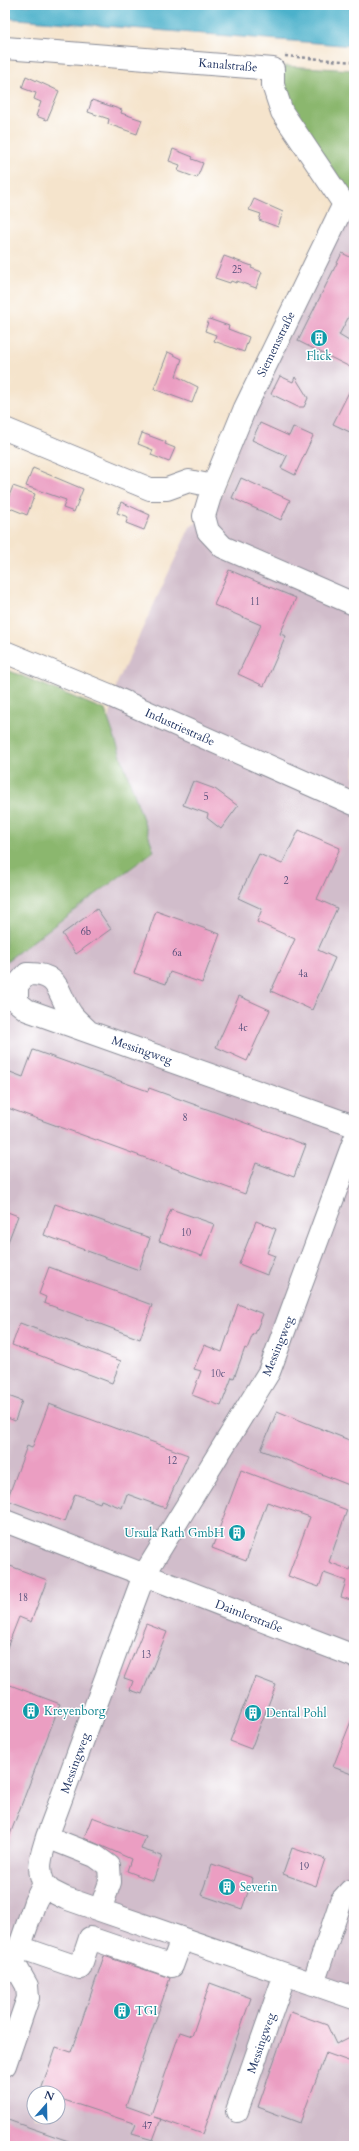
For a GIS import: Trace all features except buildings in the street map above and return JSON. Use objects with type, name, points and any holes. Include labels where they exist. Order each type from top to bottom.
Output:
[{"type":"street","name":"Kanalstraße","points":[[12,48],[273,69],[272,85],[282,112],[349,206]]},
{"type":"street","name":"Siemensstraße","points":[[349,206],[245,408],[213,486],[204,516],[208,531],[223,547],[354,604]]},
{"type":"street","points":[[5,430],[150,489],[167,489],[189,481],[213,486]]},
{"type":"street","name":"Industriestraße","points":[[5,652],[109,695],[354,804]]},
{"type":"street","name":"Messingweg","points":[[88,1031],[354,1126]]},
{"type":"street","name":"Messingweg","points":[[44,1884],[39,1873],[40,1862],[48,1837],[144,1575],[269,1372],[354,1141]]},
{"type":"street","points":[[5,1521],[144,1575]]},
{"type":"street","name":"Daimlerstraße","points":[[144,1575],[354,1656]]},
{"type":"street","points":[[48,1837],[95,1856],[109,1866],[111,1873],[110,1882],[100,1910]]},
{"type":"street","points":[[5,2065],[28,1998],[27,1986],[13,1961],[35,1902],[44,1884],[51,1891],[65,1898],[354,1998]]},
{"type":"street","points":[[313,1984],[341,1901],[350,1891]]},
{"type":"street","points":[[13,1961],[80,1968],[90,1938],[172,1966],[182,1939]]},
{"type":"street","name":"Messingweg","points":[[237,2111],[285,1974]]},
{"type":"shaded area","points":[[354,198],[354,2146],[5,2146],[5,962],[154,852],[109,720],[117,683],[190,527],[214,511],[251,412]]},
{"type":"green space","points":[[285,66],[354,70],[354,198],[289,109],[281,72]]},
{"type":"green space","points":[[5,669],[105,710],[154,851],[5,962]]},
{"type":"water","points":[[5,5],[354,5],[354,46],[5,18]]},
{"type":"place","name":"Flick","points":[[319,338]]},
{"type":"place","name":"Ursula Rath GmbH","points":[[237,1533]]},
{"type":"place","name":"Kreyenborg","points":[[31,1711]]},
{"type":"place","name":"Dental Pohl","points":[[253,1713]]},
{"type":"place","name":"Severin","points":[[227,1887]]},
{"type":"place","name":"TGI","points":[[122,2011]]}]
